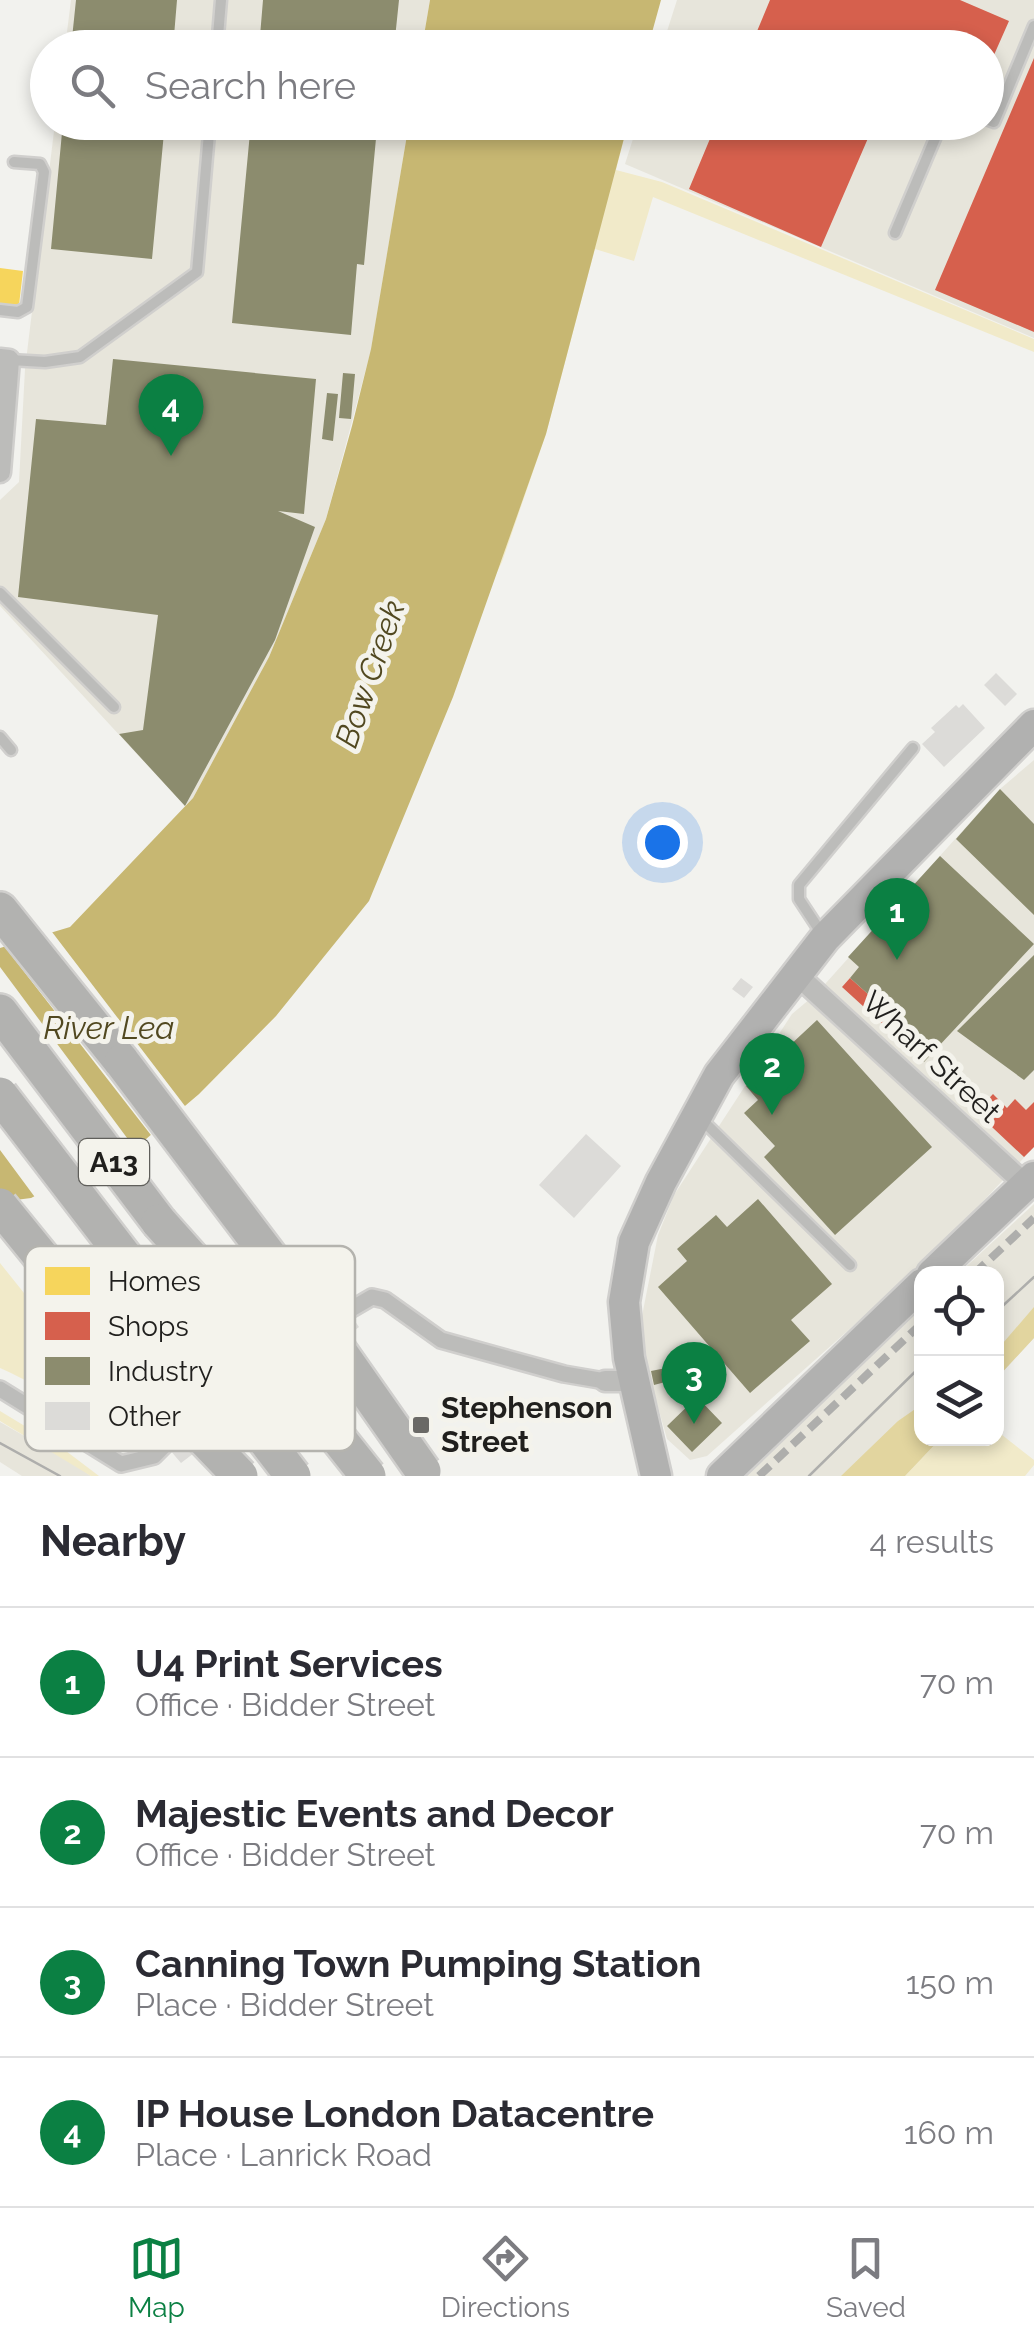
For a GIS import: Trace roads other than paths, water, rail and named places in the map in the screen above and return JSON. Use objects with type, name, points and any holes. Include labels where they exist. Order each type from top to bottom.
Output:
[{"type":"highway","name":"A13","points":[[0,910],[99,1032],[261,1246]]},
{"type":"highway","name":"A13","points":[[0,1012],[181,1246]]},
{"type":"highway","name":"A13","points":[[0,1095],[117,1246]]},
{"type":"highway","points":[[0,1206],[31,1246]]},
{"type":"highway","name":"A13","points":[[159,1222],[173,1246]]},
{"type":"highway","name":"A13","points":[[355,1374],[427,1476]]},
{"type":"highway","points":[[216,1451],[240,1476]]},
{"type":"highway","name":"A13","points":[[275,1451],[293,1476]]},
{"type":"highway","name":"A13","points":[[281,1451],[307,1476]]},
{"type":"highway","name":"A13","points":[[318,1451],[337,1476]]},
{"type":"highway","name":"A13","points":[[348,1451],[368,1476]]},
{"type":"main road","points":[[656,1476],[620,1381],[624,1302],[634,1242],[696,1114],[719,1075],[825,938],[1034,726]]},
{"type":"main road","points":[[940,1266],[1030,1181]]},
{"type":"main road","points":[[722,1476],[914,1292]]},
{"type":"street","points":[[0,472],[4,360]]},
{"type":"street","name":"Wharf Street","points":[[796,974],[1030,1181]]},
{"type":"street","points":[[355,1306],[372,1297],[385,1300],[441,1340],[564,1374],[620,1381]]},
{"type":"street","points":[[0,1389],[25,1404]]},
{"type":"street","points":[[100,1451],[121,1464],[159,1451]]},
{"type":"lane","points":[[219,30],[222,0]]},
{"type":"lane","points":[[1004,98],[1034,26]]},
{"type":"lane","points":[[4,360],[45,362],[80,358],[197,272],[208,140]]},
{"type":"lane","points":[[895,232],[934,140]]},
{"type":"lane","points":[[0,310],[18,312],[27,308],[44,172],[40,164],[14,162]]},
{"type":"lane","points":[[0,593],[114,706]]},
{"type":"lane","points":[[0,737],[11,750]]},
{"type":"lane","points":[[825,938],[799,900],[799,886],[912,748]]},
{"type":"lane","points":[[696,1114],[850,1265]]},
{"type":"water","points":[[430,0],[661,0],[653,30],[425,30]]},
{"type":"water","name":"River Lea","points":[[406,140],[624,140],[546,434],[453,697],[369,901],[276,1016],[199,1094],[146,1139],[31,1198],[0,1202],[0,948],[70,927],[193,798],[269,657],[326,519],[371,349]]},
{"type":"tram line","points":[[1004,1305],[1034,1277]]},
{"type":"tram line","points":[[809,1476],[914,1373]]},
{"type":"tram line","points":[[0,1443],[60,1476]]},
{"type":"railway","points":[[983,1266],[1034,1218]]},
{"type":"railway","points":[[759,1476],[914,1331]]},
{"type":"place","name":"IP House London Datacentre","points":[[171,456]]},
{"type":"place","name":"U4 Print Services","points":[[897,960]]},
{"type":"place","name":"Majestic Events and Decor","points":[[772,1115]]},
{"type":"place","name":"Canning Town Pumping Station","points":[[694,1424]]},
{"type":"place","name":"Stephenson Street","points":[[421,1425]]},
{"type":"water label","name":"Bow Creek","points":[[370,674]]}]
